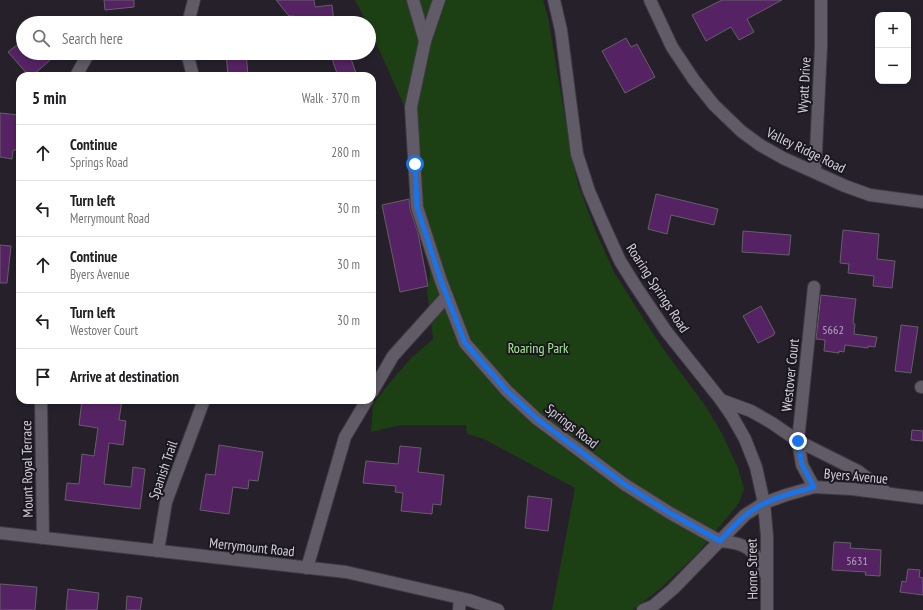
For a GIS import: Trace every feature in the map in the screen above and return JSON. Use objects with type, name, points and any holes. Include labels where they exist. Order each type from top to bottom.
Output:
[{"type":"street","points":[[190,16],[194,0]]},
{"type":"street","name":"Springs Road","points":[[413,0],[425,41]]},
{"type":"street","name":"Springs Road","points":[[439,0],[425,41],[411,107],[417,207],[447,296],[465,343],[507,391],[537,419],[624,484],[670,513],[720,541],[732,542],[753,551],[762,564],[767,576]]},
{"type":"street","name":"Roaring Springs Road","points":[[554,0],[561,30],[577,154],[598,212],[620,261],[635,285],[666,331],[721,400],[745,439],[756,467],[764,503]]},
{"type":"street","name":"Valley Ridge Road","points":[[650,0],[672,47],[694,80],[714,105],[741,131],[760,145],[783,158],[870,195],[923,202]]},
{"type":"street","name":"Wyatt Drive","points":[[814,172],[821,46],[821,0]]},
{"type":"street","points":[[78,72],[85,60]]},
{"type":"street","points":[[189,60],[192,72]]},
{"type":"street","name":"Westover Court","points":[[814,287],[798,441],[802,465],[814,487]]},
{"type":"street","points":[[376,385],[393,356],[447,296]]},
{"type":"street","points":[[721,400],[751,411],[798,441],[858,472],[887,493]]},
{"type":"street","name":"Mount Royal Terrace","points":[[41,404],[43,538]]},
{"type":"street","name":"Spanish Trail","points":[[158,551],[166,502],[203,404]]},
{"type":"street","points":[[307,568],[345,437],[365,404]]},
{"type":"street","name":"Byers Avenue","points":[[764,503],[814,487],[852,489],[923,498]]},
{"type":"street","points":[[643,610],[653,606],[673,590],[745,515],[764,503]]},
{"type":"street","name":"Horne Street","points":[[764,503],[767,536],[767,610]]},
{"type":"street","name":"Merrymount Road","points":[[0,533],[346,572],[460,598],[498,610]]},
{"type":"street","points":[[459,610],[460,598]]},
{"type":"green space","name":"Roaring Park","points":[[355,0],[543,0],[548,17],[571,153],[578,184],[596,232],[614,272],[664,350],[707,408],[722,434],[738,468],[744,489],[739,503],[697,554],[661,588],[633,610],[552,610],[575,488],[484,439],[467,434],[466,425],[401,425],[371,432],[373,404],[376,404],[376,400],[412,357],[433,339],[427,291],[430,277],[429,253],[409,124],[403,103],[376,43],[376,16],[363,16]]},
{"type":"building","points":[[104,0],[134,0],[134,7],[105,10]]},
{"type":"building","points":[[276,0],[314,0],[315,7],[332,5],[333,16],[289,16]]},
{"type":"building","points":[[722,0],[782,0],[747,19],[754,32],[739,40],[731,27],[706,41],[692,15]]},
{"type":"building","points":[[626,38],[631,47],[637,44],[655,77],[625,93],[602,51]]},
{"type":"building","points":[[16,46],[16,60],[50,60],[37,72],[26,72],[8,52]]},
{"type":"building","points":[[227,60],[247,60],[248,72],[228,72]]},
{"type":"building","points":[[332,60],[351,60],[356,72],[337,72]]},
{"type":"building","points":[[0,113],[16,115],[16,150],[13,150],[12,159],[0,157]]},
{"type":"building","points":[[656,194],[718,209],[714,225],[671,215],[667,234],[648,229]]},
{"type":"building","points":[[409,199],[410,209],[418,233],[428,286],[400,292],[382,205]]},
{"type":"building","points":[[843,230],[879,234],[877,259],[895,261],[892,288],[873,286],[874,276],[848,273],[849,264],[840,263]]},
{"type":"building","points":[[743,231],[791,235],[789,255],[742,252]]},
{"type":"building","points":[[0,245],[11,246],[7,283],[0,283]]},
{"type":"building","points":[[821,295],[856,299],[853,323],[855,324],[854,334],[877,337],[875,347],[868,346],[868,348],[845,345],[844,352],[839,351],[839,353],[824,351],[825,340],[816,339]]},
{"type":"building","points":[[761,306],[775,333],[774,335],[758,343],[743,316]]},
{"type":"building","points":[[901,325],[918,327],[911,373],[895,371]]},
{"type":"building","points":[[82,404],[121,404],[119,420],[126,421],[123,445],[109,443],[104,484],[131,487],[133,467],[145,469],[140,509],[65,500],[67,483],[79,484],[82,454],[94,456],[98,428],[79,425]]},
{"type":"building","points":[[912,430],[923,431],[923,441],[911,440]]},
{"type":"building","points":[[219,445],[263,452],[258,481],[249,480],[248,489],[233,487],[229,514],[200,510],[206,474],[215,475]]},
{"type":"building","points":[[400,446],[421,448],[418,472],[444,475],[441,505],[433,504],[432,514],[401,511],[403,493],[395,492],[396,486],[363,483],[366,461],[398,464]]},
{"type":"building","points":[[528,496],[552,499],[548,531],[525,528]]},
{"type":"building","points":[[834,542],[851,543],[850,548],[881,550],[880,576],[865,575],[866,572],[832,570]]},
{"type":"building","points":[[908,569],[920,570],[919,577],[923,578],[923,595],[900,592],[902,581],[906,582]]},
{"type":"building","points":[[0,584],[37,587],[35,610],[0,610]]},
{"type":"building","points":[[68,589],[99,593],[97,610],[66,610]]},
{"type":"building","points":[[127,596],[142,598],[140,610],[126,610]]},
{"type":"route","points":[[415,164],[417,207],[441,281],[465,343],[507,391],[537,419],[624,484],[670,513],[720,541],[745,515],[764,503],[814,487],[802,465],[798,441]]}]
